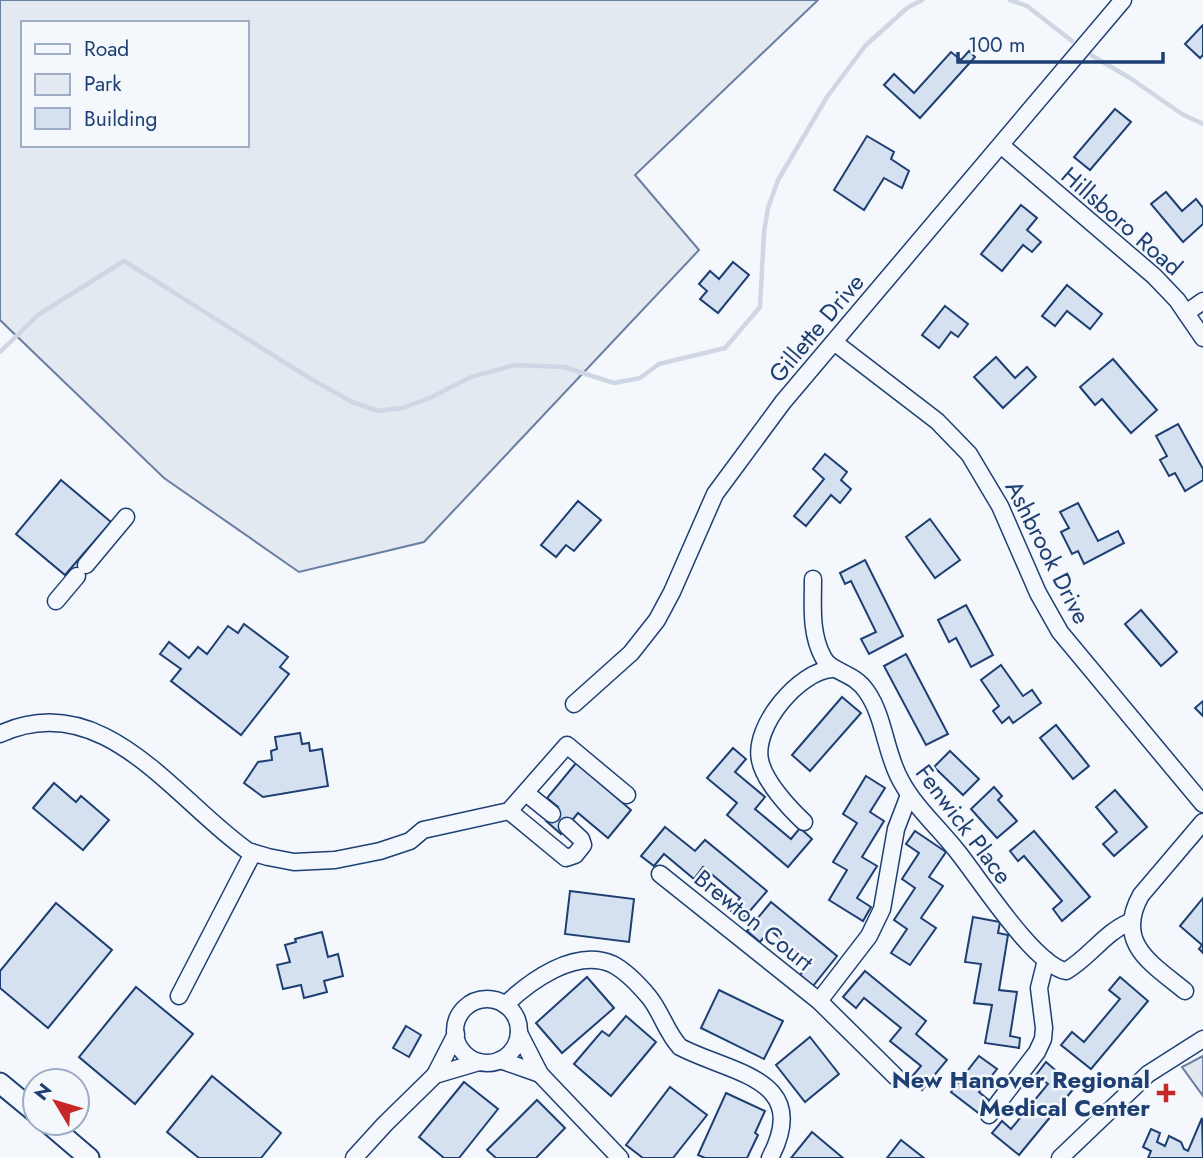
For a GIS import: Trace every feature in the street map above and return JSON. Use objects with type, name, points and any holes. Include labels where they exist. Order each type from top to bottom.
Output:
[{"type":"main road","points":[[0,1083],[21,1100]]},
{"type":"main road","points":[[64,1137],[89,1158]]},
{"type":"street","name":"Gillette Drive","points":[[574,704],[643,640],[672,592],[715,494],[782,402],[1124,0]]},
{"type":"street","name":"Hillsboro Road","points":[[1002,146],[1154,276],[1186,313],[1203,338]]},
{"type":"street","points":[[1186,313],[1203,301]]},
{"type":"street","name":"Ashbrook Drive","points":[[834,342],[937,421],[969,454],[1000,506],[1038,593],[1060,632],[1203,804]]},
{"type":"street","points":[[57,601],[126,517]]},
{"type":"street","points":[[813,579],[815,634],[824,660],[832,669]]},
{"type":"street","points":[[804,822],[783,801],[762,768],[761,740],[772,715],[788,694],[819,671],[832,669]]},
{"type":"street","name":"Fenwick Place","points":[[832,669],[845,672],[867,692],[883,727],[893,765],[909,795],[974,871],[1006,917],[1046,960]]},
{"type":"street","points":[[0,734],[24,726],[46,724],[73,725],[99,732],[142,761],[241,846],[253,853],[295,862],[335,860],[380,851],[410,841],[424,830],[509,811],[567,745],[627,795]]},
{"type":"street","points":[[526,793],[552,814]]},
{"type":"street","name":"Brewton Court","points":[[819,1001],[869,936],[882,909],[896,829],[909,795]]},
{"type":"street","points":[[509,811],[566,858],[575,855],[583,845],[567,827]]},
{"type":"street","points":[[1185,991],[1144,957],[1136,946],[1130,922],[1133,908],[1141,895],[1203,822]]},
{"type":"street","points":[[179,996],[253,853]]},
{"type":"street","name":"Brewton Court","points":[[660,874],[819,1001],[896,1077]]},
{"type":"street","points":[[989,1115],[1037,1052],[1043,1039],[1039,988],[1046,960],[1057,970],[1066,971],[1078,964],[1118,927],[1130,922]]},
{"type":"street","points":[[505,1005],[532,982],[575,963],[602,961],[620,969],[650,998],[680,1047],[753,1077],[776,1095],[783,1123],[770,1158]]},
{"type":"street","points":[[354,1158],[384,1124],[435,1075],[456,1034],[461,1014],[473,1003],[489,999],[505,1005],[516,1017],[519,1033],[540,1073],[620,1158]]},
{"type":"street","points":[[500,1060],[514,1049],[519,1033]]},
{"type":"street","points":[[456,1034],[464,1053],[479,1062]]},
{"type":"street","points":[[1060,1158],[1148,1074],[1203,1038]]},
{"type":"street","points":[[435,1075],[479,1062],[500,1060],[540,1073]]},
{"type":"green space","points":[[0,0],[818,0],[635,175],[699,250],[424,542],[299,572],[164,478],[0,320]]},
{"type":"shaded area","points":[[1203,1056],[1203,1096],[1182,1067]]},
{"type":"building","points":[[1203,25],[1203,55],[1200,58],[1185,44]]},
{"type":"building","points":[[969,51],[975,57],[920,118],[884,85],[894,74],[914,93],[951,52],[961,60]]},
{"type":"building","points":[[1115,109],[1131,122],[1090,170],[1074,157]]},
{"type":"building","points":[[867,136],[894,152],[891,159],[909,171],[902,188],[884,178],[864,210],[834,190]]},
{"type":"building","points":[[1166,192],[1182,211],[1196,199],[1203,208],[1203,224],[1183,242],[1151,204]]},
{"type":"building","points":[[1021,205],[1037,218],[1027,230],[1041,242],[1032,252],[1023,245],[1002,271],[981,254]]},
{"type":"building","points":[[733,262],[749,275],[718,313],[700,299],[707,291],[699,284],[710,271],[719,279]]},
{"type":"building","points":[[1067,285],[1102,314],[1090,329],[1067,311],[1055,326],[1042,316]]},
{"type":"building","points":[[945,306],[968,324],[958,337],[951,332],[939,348],[922,335]]},
{"type":"building","points":[[996,357],[1015,378],[1027,367],[1036,377],[1003,408],[974,377]]},
{"type":"building","points":[[1113,359],[1157,410],[1131,433],[1102,399],[1095,405],[1080,387]]},
{"type":"building","points":[[1178,424],[1203,469],[1203,480],[1185,491],[1175,473],[1169,476],[1160,460],[1167,456],[1156,436]]},
{"type":"building","points":[[825,454],[847,472],[841,480],[851,489],[840,503],[831,495],[806,526],[794,516],[824,479],[813,469]]},
{"type":"building","points":[[61,480],[111,522],[65,575],[16,534]]},
{"type":"building","points":[[578,501],[601,520],[574,551],[566,545],[556,557],[541,545]]},
{"type":"building","points":[[1078,503],[1098,541],[1118,531],[1124,543],[1084,564],[1078,551],[1072,554],[1061,532],[1069,528],[1060,512]]},
{"type":"building","points":[[930,519],[960,560],[935,578],[906,537]]},
{"type":"building","points":[[865,560],[903,636],[869,654],[861,639],[876,632],[851,581],[845,584],[840,573]]},
{"type":"building","points":[[966,605],[993,655],[971,667],[956,638],[949,642],[938,620]]},
{"type":"building","points":[[1141,610],[1177,652],[1161,666],[1125,624]]},
{"type":"building","points":[[244,624],[288,657],[280,667],[289,674],[241,735],[171,681],[181,669],[160,654],[169,642],[189,658],[198,647],[207,654],[228,626],[238,633]]},
{"type":"building","points":[[906,654],[948,734],[926,745],[884,666]]},
{"type":"building","points":[[1001,665],[1023,696],[1032,690],[1041,703],[1013,723],[1009,717],[1002,723],[993,711],[999,706],[981,680]]},
{"type":"building","points":[[842,697],[861,713],[810,771],[792,755]]},
{"type":"building","points":[[1203,701],[1203,716],[1195,708]]},
{"type":"building","points":[[1056,725],[1089,766],[1073,779],[1040,738]]},
{"type":"building","points":[[300,733],[302,744],[309,743],[310,751],[322,749],[328,786],[263,797],[244,783],[258,762],[272,760],[271,751],[277,749],[275,737]]},
{"type":"building","points":[[733,748],[746,759],[735,772],[765,797],[755,809],[791,839],[800,828],[812,839],[788,867],[727,815],[737,803],[707,778]]},
{"type":"building","points":[[950,751],[979,779],[963,795],[934,767]]},
{"type":"building","points":[[576,763],[631,810],[608,838],[578,813],[561,834],[546,821],[558,807],[547,798]]},
{"type":"building","points":[[866,776],[885,788],[870,812],[884,821],[862,857],[877,866],[857,898],[871,907],[863,921],[829,900],[847,870],[833,862],[857,823],[843,814]]},
{"type":"building","points":[[54,783],[76,802],[81,796],[109,820],[83,850],[33,808]]},
{"type":"building","points":[[994,787],[1002,796],[998,800],[1017,821],[997,838],[971,809]]},
{"type":"building","points":[[1115,790],[1147,827],[1114,856],[1103,844],[1117,832],[1096,807]]},
{"type":"building","points":[[665,827],[695,851],[705,840],[767,891],[742,920],[730,910],[740,898],[703,867],[694,879],[664,854],[654,866],[641,856]]},
{"type":"building","points":[[915,831],[946,852],[929,877],[943,886],[921,918],[936,928],[910,965],[891,953],[907,929],[894,920],[915,888],[902,879],[919,853],[906,844]]},
{"type":"building","points":[[1034,831],[1090,897],[1062,921],[1053,909],[1062,901],[1024,856],[1018,861],[1010,851]]},
{"type":"building","points":[[570,891],[634,899],[629,942],[565,934]]},
{"type":"building","points":[[1203,898],[1203,953],[1199,949],[1202,945],[1180,926]]},
{"type":"building","points":[[771,902],[837,956],[813,986],[800,975],[810,963],[770,930],[760,942],[747,931]]},
{"type":"building","points":[[56,903],[112,950],[48,1028],[0,988],[0,971]]},
{"type":"building","points":[[973,917],[1000,922],[998,933],[1008,935],[999,990],[1017,992],[1010,1036],[1020,1038],[1019,1048],[985,1043],[992,1005],[974,1003],[981,964],[965,962]]},
{"type":"building","points":[[322,932],[328,957],[338,954],[343,976],[324,981],[327,992],[304,998],[301,985],[283,989],[277,965],[290,962],[285,945],[296,942],[295,939]]},
{"type":"building","points":[[865,971],[926,1021],[916,1034],[947,1060],[922,1090],[910,1079],[921,1066],[890,1041],[901,1028],[864,998],[856,1008],[843,997]]},
{"type":"building","points":[[587,977],[614,1008],[562,1053],[536,1023]]},
{"type":"building","points":[[1120,977],[1148,1001],[1091,1069],[1061,1045],[1072,1032],[1084,1042],[1120,999],[1109,990]]},
{"type":"building","points":[[136,987],[193,1034],[135,1104],[79,1057]]},
{"type":"building","points":[[719,990],[783,1021],[764,1059],[701,1028]]},
{"type":"building","points":[[626,1016],[656,1042],[611,1096],[574,1064],[602,1031],[609,1036]]},
{"type":"building","points":[[406,1026],[421,1035],[409,1057],[393,1048]]},
{"type":"building","points":[[810,1037],[839,1074],[805,1102],[776,1065]]},
{"type":"building","points":[[979,1056],[997,1069],[979,1092],[991,1102],[981,1115],[951,1092]]},
{"type":"building","points":[[1046,1062],[1075,1087],[1019,1155],[992,1133],[1002,1121],[1011,1129],[1048,1084],[1036,1075]]},
{"type":"building","points":[[212,1076],[281,1133],[261,1158],[199,1158],[167,1132]]},
{"type":"building","points":[[464,1082],[498,1109],[459,1158],[444,1158],[419,1137]]},
{"type":"building","points":[[670,1087],[707,1115],[673,1158],[643,1158],[626,1145]]},
{"type":"building","points":[[726,1093],[765,1111],[755,1133],[758,1135],[747,1158],[705,1158],[698,1155]]},
{"type":"building","points":[[537,1100],[565,1128],[536,1158],[496,1158],[487,1150]]},
{"type":"building","points":[[1202,1118],[1203,1158],[1148,1158],[1151,1151],[1143,1147],[1151,1129],[1160,1133],[1157,1142],[1165,1146],[1169,1136],[1181,1142],[1188,1151]]},
{"type":"building","points":[[812,1132],[843,1158],[791,1158]]},
{"type":"building","points":[[901,1140],[924,1158],[887,1158]]},
{"type":"waterway","points":[[0,352],[38,315],[124,261],[306,376],[352,402],[378,411],[402,408],[430,398],[471,377],[515,365],[564,367],[614,383],[640,378],[659,364],[725,348],[760,307],[764,232],[768,208],[778,180],[827,97],[865,46],[907,8],[922,0]]},
{"type":"waterway","points":[[1010,0],[1027,6],[1072,41]]},
{"type":"waterway","points":[[1091,55],[1182,114],[1203,124]]},
{"type":"place","name":"New Hanover Regional Medical Center","points":[[1166,1093]]}]
